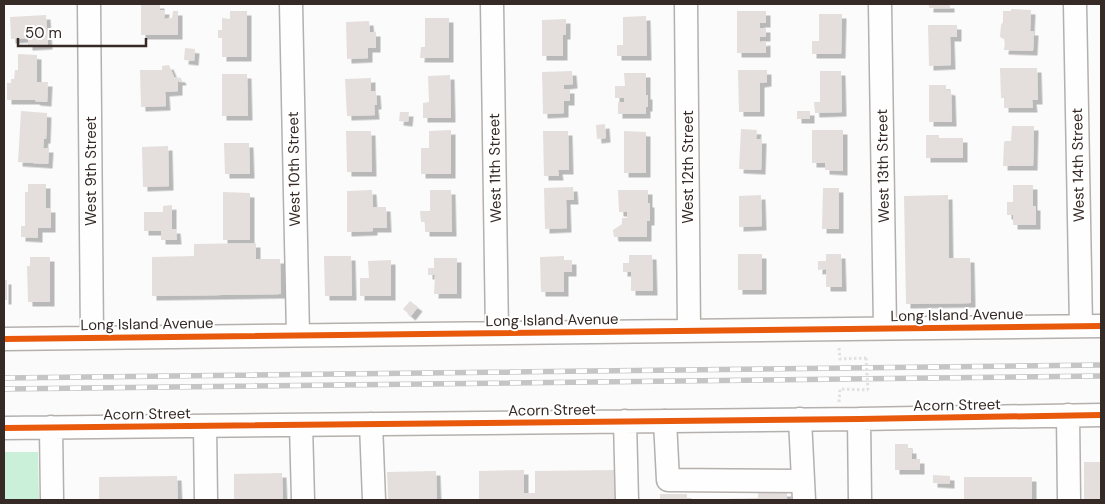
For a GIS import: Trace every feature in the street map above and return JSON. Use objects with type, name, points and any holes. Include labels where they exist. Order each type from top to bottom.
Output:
[{"type":"street","name":"West 9th Street","points":[[89,4],[92,338]]},
{"type":"street","name":"West 10th Street","points":[[291,4],[298,335]]},
{"type":"street","name":"West 11th Street","points":[[492,4],[497,333]]},
{"type":"street","name":"West 12th Street","points":[[686,4],[689,331]]},
{"type":"street","name":"West 13th Street","points":[[880,4],[885,328]]},
{"type":"street","name":"West 14th Street","points":[[1075,4],[1091,326]]},
{"type":"street","name":"Long Island Avenue","points":[[4,339],[1091,326]]},
{"type":"street","points":[[1068,415],[1069,500]]},
{"type":"street","name":"Acorn Street","points":[[4,428],[1101,415]]},
{"type":"street","points":[[859,419],[860,500]]},
{"type":"street","points":[[665,421],[668,480],[804,491],[800,420]]},
{"type":"street","points":[[625,421],[627,500]]},
{"type":"street","points":[[371,424],[374,500]]},
{"type":"street","points":[[302,425],[302,500]]},
{"type":"street","points":[[205,426],[206,500]]},
{"type":"street","points":[[51,428],[52,500]]},
{"type":"path","points":[[838,405],[840,389],[868,390],[866,358],[840,359],[839,347]]},
{"type":"green space","points":[[4,452],[38,452],[39,500],[4,500]]},
{"type":"building","points":[[141,4],[160,4],[160,10],[165,10],[164,19],[172,18],[173,11],[178,11],[178,35],[141,35]]},
{"type":"building","points":[[929,4],[950,4],[950,8],[929,8]]},
{"type":"building","points":[[1011,9],[1031,10],[1030,31],[1034,31],[1033,51],[1004,50],[1005,40],[1000,37],[1003,11],[1011,11]]},
{"type":"building","points":[[230,11],[247,11],[247,57],[222,57],[222,38],[218,38],[218,30],[222,30],[222,18],[230,19]]},
{"type":"building","points":[[737,11],[766,11],[766,23],[760,23],[760,28],[766,28],[766,37],[760,37],[760,42],[766,41],[766,53],[737,53]]},
{"type":"building","points":[[819,14],[842,14],[841,54],[812,54],[812,41],[819,41]]},
{"type":"building","points":[[46,15],[48,45],[28,46],[28,38],[11,39],[10,17]]},
{"type":"building","points":[[646,16],[647,56],[617,56],[617,45],[623,45],[623,17]]},
{"type":"building","points":[[425,18],[449,18],[449,58],[420,58],[421,47],[425,47]]},
{"type":"building","points":[[566,19],[566,35],[563,35],[563,56],[542,56],[542,20]]},
{"type":"building","points":[[369,21],[370,32],[376,32],[376,48],[368,48],[368,58],[347,59],[346,22]]},
{"type":"building","points":[[928,25],[957,25],[957,37],[950,37],[951,65],[929,66]]},
{"type":"building","points":[[185,48],[195,49],[194,61],[184,60]]},
{"type":"building","points":[[18,54],[37,55],[37,82],[48,82],[47,102],[7,100],[7,83],[11,83],[11,79],[14,79],[15,70],[18,70]]},
{"type":"building","points":[[169,65],[174,77],[181,78],[182,81],[178,81],[178,91],[165,92],[166,106],[141,107],[140,70],[162,70],[162,66]]},
{"type":"building","points":[[1000,68],[1037,68],[1038,100],[1032,100],[1033,108],[1004,108],[1004,98],[1001,98]]},
{"type":"building","points":[[738,70],[767,70],[767,82],[760,83],[760,112],[739,112]]},
{"type":"building","points":[[572,71],[573,84],[564,85],[564,89],[570,89],[570,101],[564,101],[564,113],[543,114],[542,72]]},
{"type":"building","points":[[820,71],[841,71],[842,112],[815,113],[814,102],[820,102]]},
{"type":"building","points":[[624,73],[646,73],[648,107],[646,107],[646,114],[618,114],[618,102],[624,102],[624,98],[615,98],[615,86],[625,86]]},
{"type":"building","points":[[222,74],[247,74],[248,116],[222,116]]},
{"type":"building","points":[[450,75],[451,118],[423,118],[423,103],[429,102],[428,76]]},
{"type":"building","points":[[371,78],[371,91],[376,91],[377,105],[374,105],[375,115],[347,116],[345,79]]},
{"type":"building","points":[[929,85],[946,85],[946,90],[951,91],[952,122],[929,122]]},
{"type":"building","points":[[21,111],[47,113],[46,139],[44,139],[43,148],[49,148],[48,164],[18,162]]},
{"type":"building","points":[[797,111],[810,111],[810,119],[797,119]]},
{"type":"building","points":[[400,112],[409,112],[408,122],[399,121]]},
{"type":"building","points":[[605,124],[606,138],[597,139],[596,125]]},
{"type":"building","points":[[1012,126],[1034,126],[1033,166],[1003,166],[1004,143],[1005,141],[1011,141]]},
{"type":"building","points":[[741,129],[757,130],[756,139],[762,139],[761,170],[739,169]]},
{"type":"building","points":[[451,130],[451,174],[421,174],[421,148],[429,148],[429,131]]},
{"type":"building","points":[[812,130],[843,130],[843,171],[825,170],[825,163],[812,163]]},
{"type":"building","points":[[346,131],[371,131],[372,172],[347,172]]},
{"type":"building","points":[[543,131],[568,131],[569,170],[558,170],[559,176],[544,176]]},
{"type":"building","points":[[624,131],[646,132],[646,173],[624,173]]},
{"type":"building","points":[[926,135],[939,135],[939,138],[963,138],[963,158],[926,158]]},
{"type":"building","points":[[224,143],[249,143],[250,174],[225,174]]},
{"type":"building","points":[[168,146],[169,186],[143,187],[142,147]]},
{"type":"building","points":[[28,184],[46,184],[46,208],[51,208],[51,228],[38,228],[38,238],[21,237],[21,226],[25,226],[25,192],[28,192]]},
{"type":"building","points":[[1013,185],[1033,185],[1033,206],[1036,206],[1036,225],[1013,225],[1013,215],[1007,215],[1007,202],[1013,202]]},
{"type":"building","points":[[573,187],[574,200],[566,200],[567,228],[545,229],[544,188]]},
{"type":"building","points":[[823,188],[839,188],[839,229],[822,229]]},
{"type":"building","points":[[372,190],[373,207],[386,207],[387,228],[373,228],[373,231],[347,232],[347,191]]},
{"type":"building","points":[[430,190],[451,190],[452,232],[425,232],[425,222],[421,222],[420,211],[430,211]]},
{"type":"building","points":[[618,190],[648,190],[650,221],[647,221],[647,237],[614,237],[613,230],[622,224],[622,218],[627,218],[627,212],[619,212]]},
{"type":"building","points":[[223,192],[250,193],[250,240],[223,240]]},
{"type":"building","points":[[761,195],[762,226],[739,227],[739,196]]},
{"type":"building","points":[[948,195],[949,258],[970,258],[971,303],[906,304],[904,196]]},
{"type":"building","points":[[172,205],[172,229],[176,229],[177,240],[161,240],[161,231],[144,231],[144,212],[163,212],[163,206]]},
{"type":"building","points":[[256,243],[256,259],[280,259],[281,294],[152,296],[152,257],[194,256],[194,244]]},
{"type":"building","points":[[738,254],[762,254],[762,290],[738,290]]},
{"type":"building","points":[[826,254],[841,254],[842,287],[826,287],[826,269],[818,270],[818,261],[826,261]]},
{"type":"building","points":[[629,255],[652,255],[653,291],[631,291],[631,272],[623,272],[623,263],[629,263]]},
{"type":"building","points":[[324,256],[351,256],[352,296],[325,296]]},
{"type":"building","points":[[564,256],[564,260],[572,260],[572,272],[564,272],[564,292],[541,292],[540,257]]},
{"type":"building","points":[[30,257],[50,257],[50,302],[28,302],[27,266],[30,266]]},
{"type":"building","points":[[434,258],[457,258],[457,294],[434,294],[435,275],[428,275],[428,268],[434,268]]},
{"type":"building","points":[[391,260],[391,296],[360,296],[360,278],[369,278],[368,261]]},
{"type":"building","points":[[4,280],[7,280],[7,300],[4,300]]},
{"type":"building","points":[[410,301],[418,307],[411,316],[403,309]]},
{"type":"building","points":[[895,444],[908,444],[908,449],[912,449],[912,459],[920,459],[920,470],[895,470]]},
{"type":"building","points":[[1084,462],[1101,462],[1101,500],[1084,500]]},
{"type":"building","points":[[524,470],[524,493],[535,493],[535,471],[615,470],[615,500],[479,500],[479,471]]},
{"type":"building","points":[[436,471],[437,500],[388,500],[387,472]]},
{"type":"building","points":[[282,473],[283,500],[234,500],[234,474]]},
{"type":"building","points":[[933,475],[950,476],[950,484],[933,483]]},
{"type":"building","points":[[177,476],[178,500],[99,500],[99,477]]},
{"type":"building","points":[[964,477],[1032,477],[1032,500],[964,500]]},
{"type":"building","points":[[758,492],[787,492],[787,500],[722,500],[758,498]]},
{"type":"building","points":[[660,494],[687,494],[687,500],[660,500]]},
{"type":"railway","points":[[4,378],[1101,365]]},
{"type":"railway","points":[[4,389],[1101,376]]},
{"type":"cycle path","points":[[4,339],[1101,326]]},
{"type":"cycle path","points":[[4,428],[1101,415]]}]
